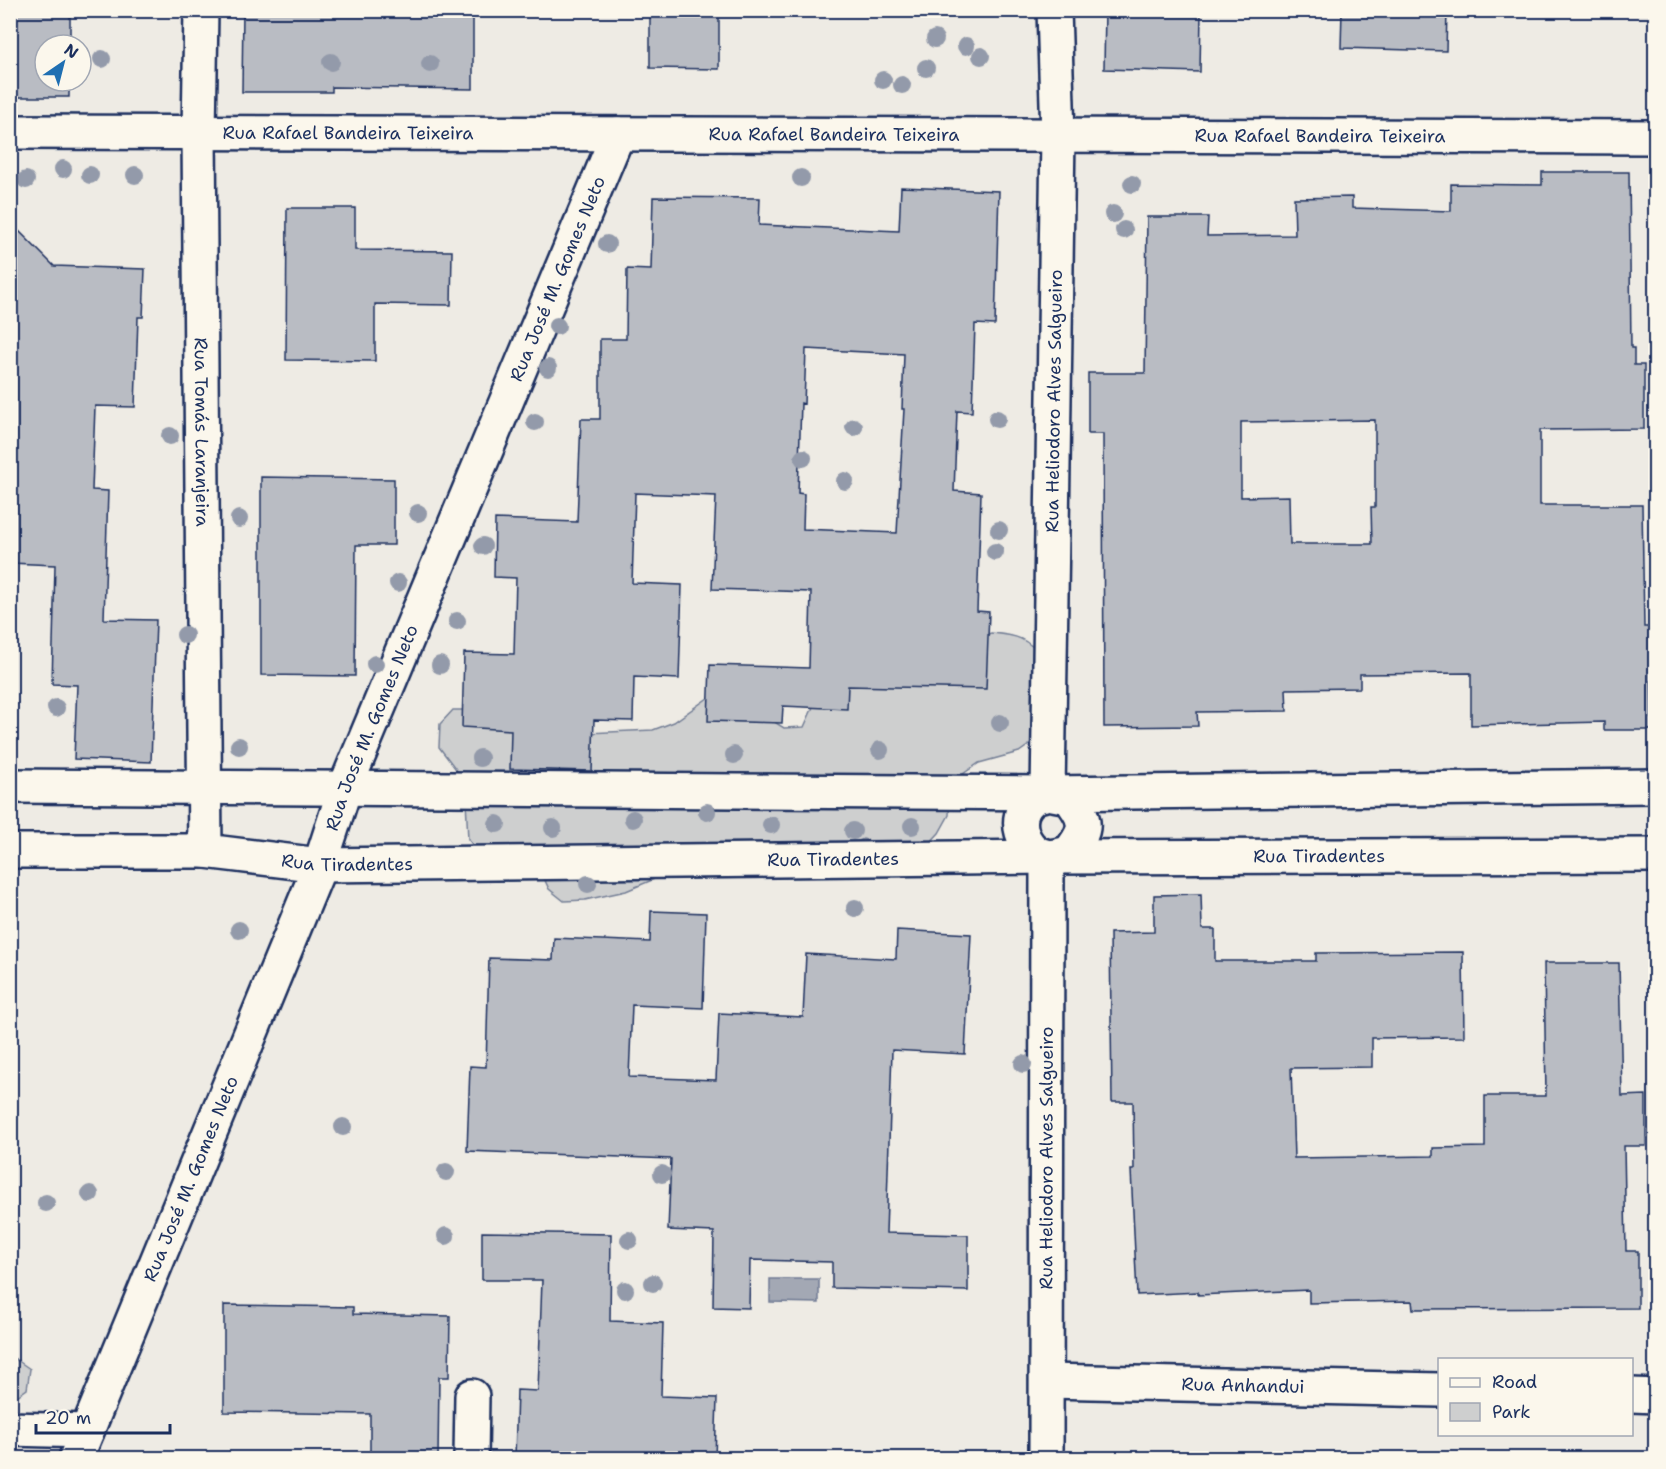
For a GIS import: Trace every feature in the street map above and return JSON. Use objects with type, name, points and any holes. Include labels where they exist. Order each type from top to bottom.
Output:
[{"type":"main road","name":"Rua Tomás Laranjeira","points":[[201,10],[199,133],[205,851]]},
{"type":"main road","name":"Rua Heliodoro Alves Salgueiro","points":[[1048,793],[1058,135],[1054,10]]},
{"type":"main road","name":"Rua Rafael Bandeira Teixeira","points":[[10,132],[1656,137]]},
{"type":"main road","name":"Rua José M. Gomes Neto","points":[[81,1445],[320,865],[345,788],[618,134]]},
{"type":"main road","points":[[10,786],[1048,793],[1656,786]]},
{"type":"main road","points":[[1048,793],[1069,797],[1082,814],[1082,836],[1069,853],[1047,856],[1031,849],[1021,833],[1021,814],[1031,800],[1048,793]]},
{"type":"main road","name":"Rua Tiradentes","points":[[10,851],[205,851],[320,865],[1047,856],[1656,855]]},
{"type":"main road","name":"Rua Heliodoro Alves Salgueiro","points":[[1046,1458],[1047,856]]},
{"type":"main road","name":"Rua Anhandui","points":[[1047,1381],[1438,1390]]},
{"type":"main road","points":[[1633,1395],[1656,1396]]},
{"type":"main road","points":[[471,1458],[472,1396]]},
{"type":"main road","points":[[10,1429],[81,1445]]},
{"type":"green space","points":[[991,633],[1021,639],[1032,646],[1044,659],[1036,740],[1019,752],[979,763],[960,776],[950,794],[949,815],[939,833],[924,849],[904,850],[863,839],[807,864],[683,867],[626,891],[585,900],[564,901],[549,889],[540,870],[481,856],[468,839],[465,781],[439,747],[440,724],[453,710],[473,710],[565,734],[653,730],[674,722],[708,698],[729,694],[784,728],[804,727],[813,707],[830,694],[907,656],[950,648]]},
{"type":"green space","points":[[11,1356],[30,1369],[27,1389],[11,1400]]},
{"type":"shaded area","points":[[770,1279],[819,1279],[819,1303],[770,1302]]},
{"type":"building","points":[[10,10],[70,10],[70,33],[33,33],[33,93],[69,93],[69,97],[10,97]]},
{"type":"building","points":[[243,10],[473,10],[473,89],[332,87],[332,92],[242,92]]},
{"type":"building","points":[[650,10],[719,10],[719,69],[650,68]]},
{"type":"building","points":[[1105,10],[1201,10],[1200,72],[1104,69]]},
{"type":"building","points":[[1342,10],[1447,10],[1446,51],[1341,48]]},
{"type":"building","points":[[1542,172],[1629,172],[1631,348],[1634,348],[1634,365],[1644,365],[1644,429],[1540,430],[1540,505],[1642,505],[1644,627],[1651,627],[1652,730],[1604,730],[1604,722],[1471,725],[1471,673],[1360,674],[1360,688],[1286,689],[1287,711],[1197,712],[1198,726],[1104,727],[1103,434],[1088,434],[1088,373],[1145,373],[1147,217],[1208,217],[1207,236],[1295,235],[1294,198],[1352,197],[1352,208],[1451,211],[1451,184],[1542,185]],"holes":[[[1375,420],[1375,507],[1371,507],[1372,544],[1290,544],[1289,496],[1241,497],[1241,422]]]},
{"type":"building","points":[[901,187],[999,191],[995,325],[975,324],[972,412],[957,411],[954,491],[981,493],[977,611],[989,612],[986,689],[848,686],[847,709],[783,706],[782,723],[708,721],[710,665],[809,668],[811,592],[712,589],[716,496],[635,493],[632,583],[682,585],[679,679],[634,677],[633,721],[594,720],[592,771],[510,769],[511,730],[462,727],[464,653],[514,654],[516,578],[494,577],[495,519],[577,522],[581,419],[600,419],[600,339],[626,339],[627,269],[651,270],[653,197],[760,198],[759,225],[899,231]],"holes":[[[806,349],[904,354],[902,409],[904,409],[897,533],[803,529],[804,494],[798,493],[801,403],[804,404]]]},
{"type":"building","points":[[287,208],[355,208],[355,250],[452,251],[451,305],[375,304],[375,361],[286,360]]},
{"type":"building","points":[[10,222],[54,266],[145,269],[143,317],[138,317],[135,407],[95,406],[92,490],[108,491],[104,619],[156,620],[151,762],[74,759],[77,685],[52,684],[55,565],[10,563]]},
{"type":"building","points":[[261,477],[394,479],[394,545],[356,545],[355,676],[261,675]]},
{"type":"building","points":[[1201,894],[1202,929],[1215,929],[1215,961],[1316,961],[1316,953],[1463,952],[1464,1037],[1372,1038],[1372,1067],[1291,1068],[1294,1158],[1433,1156],[1433,1148],[1485,1147],[1485,1096],[1546,1096],[1544,963],[1619,963],[1622,1096],[1646,1095],[1646,1146],[1624,1146],[1626,1251],[1638,1251],[1638,1308],[1413,1309],[1412,1301],[1309,1303],[1309,1290],[1137,1295],[1131,1170],[1134,1170],[1133,1102],[1112,1102],[1110,933],[1154,932],[1154,895]]},
{"type":"building","points":[[651,911],[706,913],[703,1008],[632,1005],[629,1077],[716,1080],[719,1013],[803,1017],[806,954],[896,959],[897,930],[971,934],[965,1054],[892,1050],[886,1233],[968,1235],[968,1291],[832,1288],[832,1262],[750,1260],[749,1308],[713,1307],[714,1232],[668,1230],[671,1159],[467,1151],[470,1066],[486,1067],[489,958],[553,960],[554,938],[650,942]]},
{"type":"building","points":[[482,1232],[611,1234],[610,1321],[663,1323],[661,1396],[717,1398],[715,1458],[515,1458],[517,1390],[538,1391],[542,1280],[482,1280]]},
{"type":"building","points":[[224,1305],[353,1307],[353,1314],[450,1316],[449,1377],[439,1377],[438,1458],[370,1458],[370,1414],[224,1412]]}]
